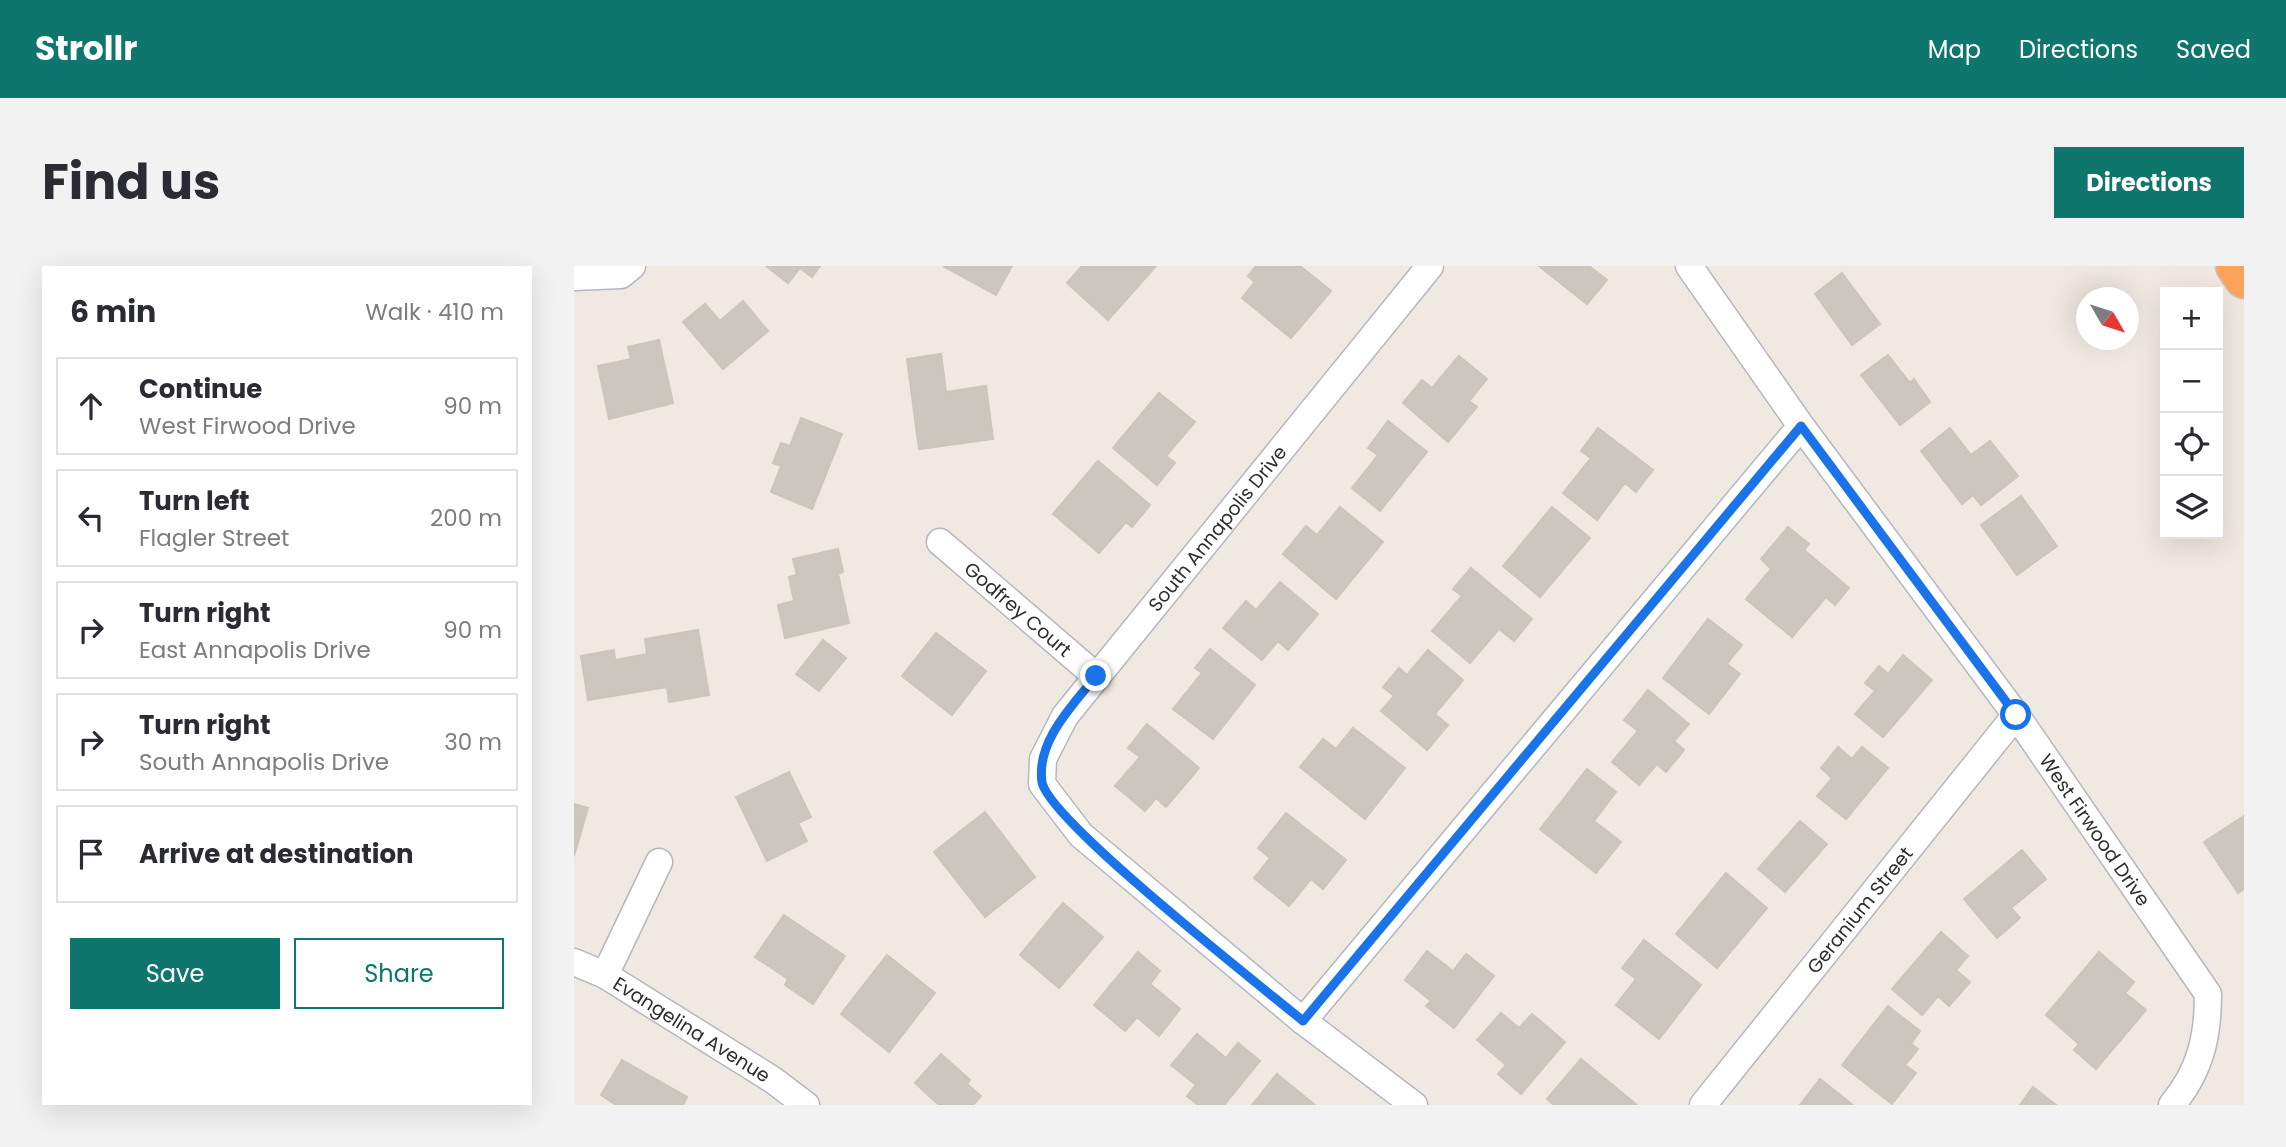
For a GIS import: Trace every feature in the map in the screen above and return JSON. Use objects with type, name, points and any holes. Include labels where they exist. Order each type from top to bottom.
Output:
[{"type":"highway","points":[[2235,266],[2244,279]]},
{"type":"street","points":[[574,277],[621,275],[632,266]]},
{"type":"street","name":"South Annapolis Drive","points":[[1303,1021],[1081,835],[1042,784],[1043,759],[1058,726],[1096,676],[1430,266]]},
{"type":"street","name":"West Firwood Drive","points":[[1689,266],[1801,426],[2016,715],[2208,994],[2208,1028],[2192,1082],[2172,1105]]},
{"type":"street","points":[[1414,1105],[1303,1021],[1801,426]]},
{"type":"street","name":"Godfrey Court","points":[[940,542],[1096,676]]},
{"type":"street","name":"Geranium Street","points":[[1703,1105],[2016,715]]},
{"type":"street","points":[[605,975],[659,862]]},
{"type":"street","name":"Evangelina Avenue","points":[[574,962],[605,975],[773,1080],[806,1105]]},
{"type":"building","points":[[766,266],[820,266],[812,277],[800,268],[788,283]]},
{"type":"building","points":[[943,266],[1012,266],[996,295]]},
{"type":"building","points":[[1082,266],[1156,266],[1108,320],[1067,283]]},
{"type":"building","points":[[1256,266],[1300,266],[1331,291],[1291,338],[1242,298],[1255,282],[1248,276]]},
{"type":"building","points":[[1539,266],[1589,266],[1607,280],[1587,304]]},
{"type":"building","points":[[1842,273],[1880,324],[1852,345],[1815,294]]},
{"type":"building","points":[[743,301],[768,331],[723,369],[683,322],[705,304],[720,321]]},
{"type":"building","points":[[659,340],[673,403],[609,419],[598,366],[631,359],[628,347]]},
{"type":"building","points":[[941,354],[946,392],[986,386],[993,439],[919,449],[907,359]]},
{"type":"building","points":[[1888,355],[1910,383],[1914,379],[1930,402],[1900,425],[1861,375]]},
{"type":"building","points":[[1459,356],[1487,379],[1469,401],[1477,407],[1448,442],[1403,403],[1422,380],[1432,388]]},
{"type":"building","points":[[1159,393],[1195,422],[1166,456],[1175,463],[1157,485],[1113,448]]},
{"type":"building","points":[[801,418],[842,434],[812,509],[771,492],[781,466],[773,463],[781,443],[790,446]]},
{"type":"building","points":[[1388,421],[1427,452],[1380,511],[1352,488],[1378,455],[1368,448]]},
{"type":"building","points":[[1598,428],[1653,470],[1636,492],[1625,483],[1597,520],[1563,493],[1591,458],[1581,451]]},
{"type":"building","points":[[1950,428],[1971,455],[1990,441],[2018,476],[1981,505],[1973,495],[1962,504],[1921,451]]},
{"type":"building","points":[[1098,461],[1150,505],[1132,527],[1126,522],[1099,553],[1053,514]]},
{"type":"building","points":[[2021,496],[2057,546],[2017,575],[1981,525]]},
{"type":"building","points":[[1340,507],[1383,542],[1336,599],[1283,554],[1306,526],[1317,535]]},
{"type":"building","points":[[1552,507],[1590,538],[1540,597],[1503,566]]},
{"type":"building","points":[[1788,527],[1809,544],[1804,550],[1849,588],[1835,605],[1826,597],[1792,637],[1746,599],[1771,569],[1761,559]]},
{"type":"building","points":[[838,549],[843,572],[838,574],[849,623],[785,638],[778,605],[794,601],[789,577],[797,575],[793,559]]},
{"type":"building","points":[[1471,568],[1532,619],[1514,641],[1499,629],[1470,663],[1432,631],[1462,596],[1453,589]]},
{"type":"building","points":[[1280,582],[1318,614],[1288,650],[1278,641],[1262,660],[1223,628],[1246,601],[1256,610]]},
{"type":"building","points":[[1708,619],[1742,645],[1727,664],[1740,674],[1709,714],[1663,678]]},
{"type":"building","points":[[698,630],[709,695],[669,702],[667,687],[588,700],[581,656],[614,650],[615,660],[647,654],[645,639]]},
{"type":"building","points":[[936,633],[986,671],[952,715],[902,676]]},
{"type":"building","points":[[823,640],[846,658],[819,691],[796,674]]},
{"type":"building","points":[[1210,649],[1255,685],[1213,739],[1173,709],[1202,673],[1195,668]]},
{"type":"building","points":[[1428,650],[1463,680],[1435,714],[1448,725],[1427,750],[1381,711],[1394,696],[1383,687],[1399,668],[1407,675]]},
{"type":"building","points":[[1903,655],[1932,680],[1883,737],[1855,714],[1875,691],[1865,683],[1879,666],[1888,674]]},
{"type":"building","points":[[1648,690],[1689,724],[1674,741],[1684,750],[1666,772],[1657,764],[1639,785],[1612,762],[1638,731],[1624,720]]},
{"type":"building","points":[[1147,724],[1199,768],[1166,807],[1156,798],[1145,811],[1115,786],[1140,757],[1128,748]]},
{"type":"building","points":[[1353,728],[1405,768],[1365,819],[1300,767],[1323,739],[1336,749]]},
{"type":"building","points":[[1838,747],[1852,759],[1862,747],[1888,768],[1846,819],[1817,796],[1832,778],[1821,768]]},
{"type":"building","points":[[1587,769],[1616,792],[1594,821],[1621,842],[1596,873],[1540,829]]},
{"type":"building","points":[[789,772],[811,817],[798,823],[807,841],[767,861],[736,797]]},
{"type":"building","points":[[574,804],[588,808],[574,856]]},
{"type":"building","points":[[985,812],[1035,877],[985,917],[934,852]]},
{"type":"building","points":[[1286,813],[1346,860],[1323,889],[1311,879],[1289,906],[1254,878],[1270,858],[1258,848]]},
{"type":"building","points":[[2244,816],[2244,889],[2238,893],[2204,842]]},
{"type":"building","points":[[1800,821],[1827,844],[1785,892],[1758,869]]},
{"type":"building","points":[[2022,850],[2046,879],[2011,908],[2020,918],[1997,938],[1964,899]]},
{"type":"building","points":[[1726,873],[1767,908],[1717,968],[1676,934]]},
{"type":"building","points":[[1063,903],[1103,937],[1059,988],[1020,955]]},
{"type":"building","points":[[784,915],[845,956],[813,1004],[785,985],[788,979],[755,957]]},
{"type":"building","points":[[1941,932],[1968,956],[1956,970],[1970,982],[1949,1006],[1938,996],[1922,1015],[1892,989]]},
{"type":"building","points":[[1644,940],[1701,985],[1659,1039],[1616,1005],[1636,979],[1622,968]]},
{"type":"building","points":[[1427,951],[1453,971],[1466,954],[1494,976],[1454,1028],[1426,1006],[1431,1001],[1405,980]]},
{"type":"building","points":[[1138,952],[1160,971],[1150,984],[1180,1009],[1159,1036],[1137,1017],[1125,1031],[1094,1005]]},
{"type":"building","points":[[2099,952],[2134,982],[2125,993],[2146,1010],[2096,1069],[2074,1050],[2079,1044],[2046,1015]]},
{"type":"building","points":[[887,955],[935,993],[889,1052],[841,1014]]},
{"type":"building","points":[[1888,1006],[1920,1031],[1911,1044],[1918,1049],[1905,1065],[1916,1073],[1892,1104],[1842,1065]]},
{"type":"building","points":[[1501,1013],[1519,1028],[1532,1014],[1565,1042],[1521,1094],[1498,1074],[1506,1065],[1477,1040]]},
{"type":"building","points":[[1197,1034],[1226,1058],[1238,1043],[1260,1061],[1224,1105],[1198,1105],[1187,1096],[1196,1085],[1171,1065]]},
{"type":"building","points":[[941,1054],[970,1080],[967,1084],[981,1096],[973,1105],[939,1105],[915,1083]]},
{"type":"building","points":[[1581,1059],[1637,1105],[1554,1105],[1547,1099]]},
{"type":"building","points":[[622,1060],[687,1097],[683,1105],[616,1105],[601,1095]]},
{"type":"building","points":[[1277,1074],[1315,1105],[1252,1105]]},
{"type":"building","points":[[1820,1079],[1853,1105],[1800,1105]]},
{"type":"building","points":[[2033,1087],[2056,1105],[2020,1105]]},
{"type":"route","points":[[1096,676],[1051,737],[1043,759],[1042,784],[1081,835],[1303,1021],[1801,426],[2016,715]]}]
